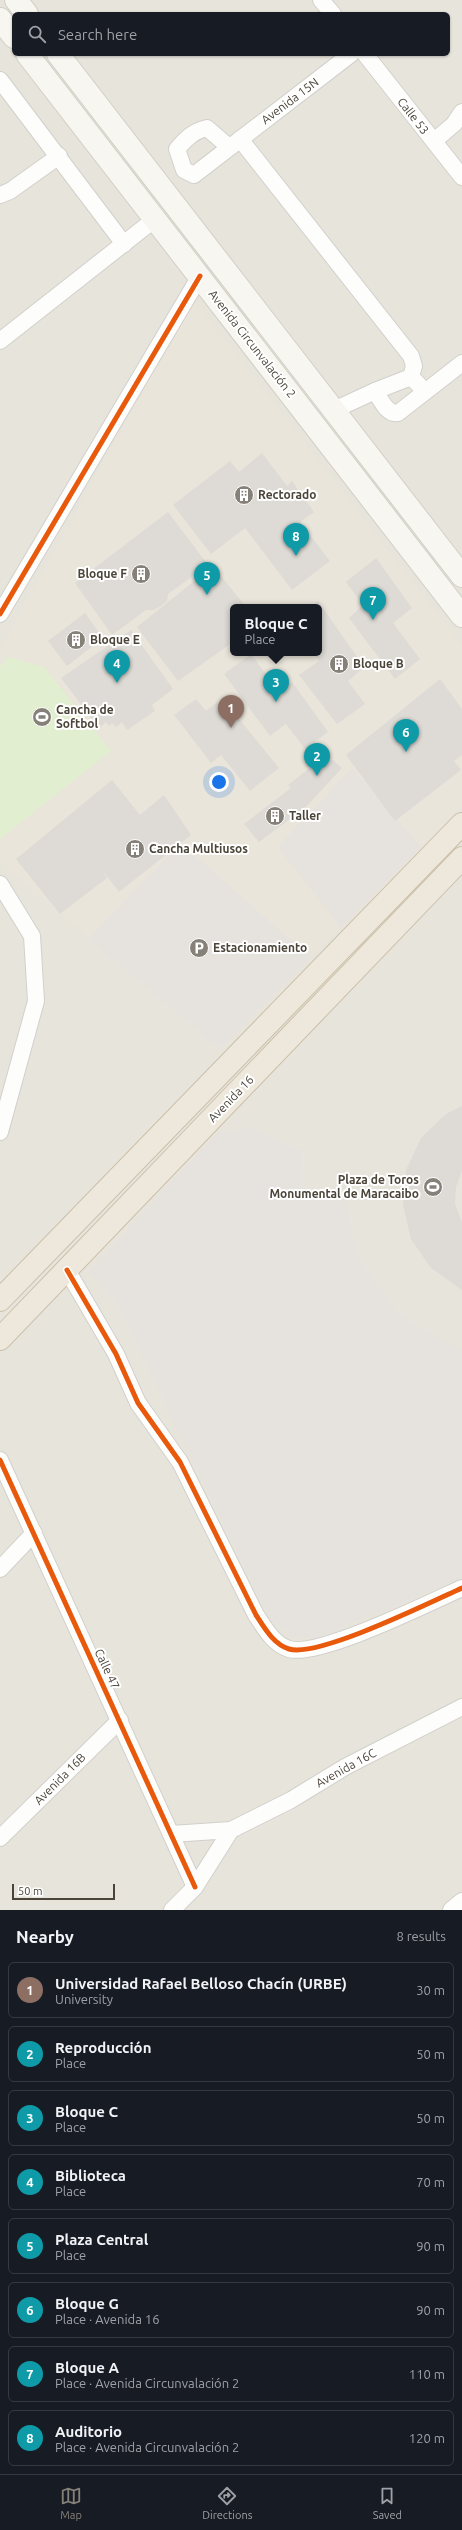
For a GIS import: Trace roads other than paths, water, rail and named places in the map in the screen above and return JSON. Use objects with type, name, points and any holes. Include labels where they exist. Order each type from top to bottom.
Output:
[{"type":"highway","points":[[0,1300],[462,824]]},
{"type":"highway","name":"Avenida 16","points":[[0,1339],[462,858]]},
{"type":"main road","points":[[16,0],[25,12]]},
{"type":"main road","points":[[0,19],[12,34]]},
{"type":"main road","name":"Avenida Circunvalación 2","points":[[29,56],[462,616]]},
{"type":"main road","name":"Avenida Circunvalación 2","points":[[60,56],[462,576]]},
{"type":"street","points":[[321,0],[331,12]]},
{"type":"street","name":"Avenida 15N","points":[[349,56],[234,143],[411,356],[414,366],[411,377]]},
{"type":"street","name":"Calle 53","points":[[367,56],[462,177]]},
{"type":"street","points":[[0,80],[59,156],[124,244]]},
{"type":"street","points":[[434,141],[454,124],[462,112]]},
{"type":"street","points":[[0,195],[10,191],[59,156]]},
{"type":"street","points":[[0,341],[155,219]]},
{"type":"street","points":[[0,614],[200,276]]},
{"type":"street","points":[[375,391],[388,411],[394,414],[398,413],[462,363]]},
{"type":"street","points":[[334,410],[375,391],[411,377],[425,392]]},
{"type":"street","points":[[0,884],[32,936],[36,1001],[1,1125]]},
{"type":"street","points":[[67,1270],[116,1354],[138,1403],[180,1462],[256,1615],[269,1636],[290,1649],[321,1646],[372,1628],[462,1588]]},
{"type":"street","name":"Calle 47","points":[[0,1460],[195,1887]]},
{"type":"street","points":[[0,1569],[34,1533]]},
{"type":"street","name":"Avenida 16C","points":[[231,1830],[291,1800],[345,1767],[462,1708]]},
{"type":"street","name":"Avenida 16B","points":[[0,1838],[120,1720]]},
{"type":"street","points":[[171,1834],[231,1830]]},
{"type":"street","points":[[172,1910],[195,1887],[231,1830]]},
{"type":"street","points":[[451,1910],[462,1901]]},
{"type":"place","name":"Rectorado","points":[[244,495]]},
{"type":"place","name":"Auditorio","points":[[296,556]]},
{"type":"place","name":"Bloque F","points":[[141,574]]},
{"type":"place","name":"Plaza Central","points":[[207,595]]},
{"type":"place","name":"Bloque A","points":[[373,620]]},
{"type":"place","name":"Bloque E","points":[[76,640]]},
{"type":"place","name":"Bloque B","points":[[339,664]]},
{"type":"place","name":"Biblioteca","points":[[117,683]]},
{"type":"place","name":"Bloque C","points":[[276,702]]},
{"type":"place","name":"Cancha de Softbol","points":[[42,717]]},
{"type":"place","name":"Universidad Rafael Belloso Chacín (URBE)","points":[[231,728]]},
{"type":"place","name":"Bloque G","points":[[406,752]]},
{"type":"place","name":"Reproducción","points":[[317,776]]},
{"type":"place","name":"Taller","points":[[275,816]]},
{"type":"place","name":"Cancha Multiusos","points":[[135,849]]},
{"type":"place","name":"Estacionamiento","points":[[199,948]]},
{"type":"place","name":"Plaza de Toros Monumental de Maracaibo","points":[[433,1187]]}]
